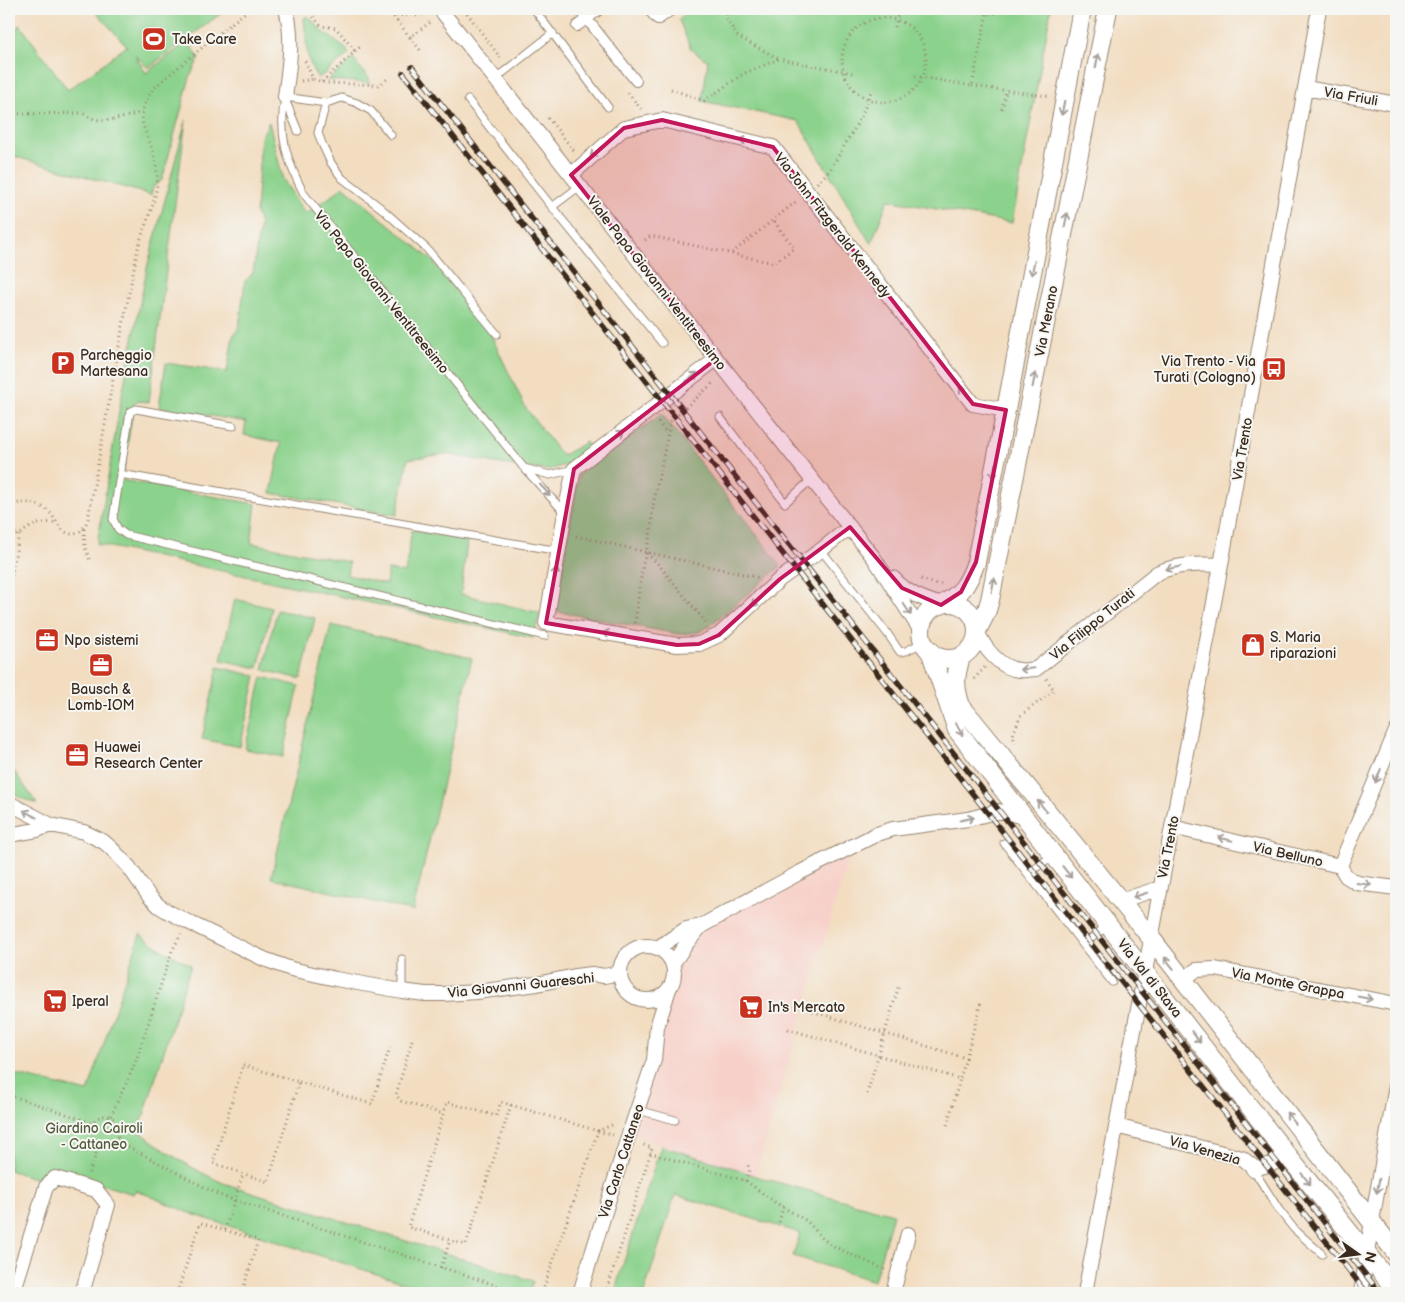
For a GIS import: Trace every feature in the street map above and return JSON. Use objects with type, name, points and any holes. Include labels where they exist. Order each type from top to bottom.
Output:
[{"type":"street","name":"Via Papa Giovanni Ventitreesimo","points":[[284,97],[291,54],[286,9]]},
{"type":"street","name":"Viale Papa Giovanni Ventitreesimo","points":[[440,9],[874,558],[902,588],[918,597],[941,605]]},
{"type":"street","points":[[579,9],[636,81]]},
{"type":"street","points":[[577,26],[600,9]]},
{"type":"street","points":[[651,9],[658,18],[669,9]]},
{"type":"street","name":"Via Merano","points":[[941,605],[961,592],[969,580],[976,562],[1082,9]]},
{"type":"street","name":"Via Merano","points":[[977,631],[990,600],[1108,9]]},
{"type":"street","name":"Via Trento","points":[[1085,1293],[1221,565],[1319,9]]},
{"type":"street","name":"Via Friuli","points":[[1305,88],[1396,104]]},
{"type":"street","name":"Via John Fitzgerald Kennedy","points":[[571,174],[624,128],[662,120],[773,147],[972,404],[1006,410]]},
{"type":"street","points":[[715,358],[574,469],[546,629],[638,638],[677,645],[699,644],[719,635],[780,579],[850,527]]},
{"type":"street","name":"Viale Papa Giovanni Ventitreesimo","points":[[874,558],[925,641]]},
{"type":"street","name":"Via Filippo Turati","points":[[977,631],[994,657],[1005,665],[1020,670],[1036,669],[1157,572],[1168,568],[1197,564],[1221,565]]},
{"type":"street","points":[[954,604],[963,607],[970,613],[975,621],[977,631],[974,643],[969,651],[952,659],[942,658],[933,654],[925,641],[923,622],[935,607],[954,604]]},
{"type":"street","name":"Via Val di Stava","points":[[925,641],[957,730],[1288,1155],[1396,1290]]},
{"type":"street","name":"Via Val di Stava","points":[[961,656],[956,671],[955,683],[961,706],[1150,938],[1396,1253]]},
{"type":"street","points":[[1340,866],[1396,731]]},
{"type":"street","name":"Via Giovanni Guareschi","points":[[9,803],[51,825],[84,832],[104,842],[128,867],[145,891],[159,906],[264,959],[291,968],[336,979],[425,994],[477,992],[536,984],[575,976],[592,974],[604,976],[620,973]]},
{"type":"street","points":[[659,947],[686,929],[701,926],[799,873],[877,834],[893,829],[968,820],[999,811],[1024,817]]},
{"type":"street","name":"Via Giovanni Guareschi","points":[[9,835],[51,825]]},
{"type":"street","name":"Via Belluno","points":[[1172,827],[1340,866],[1346,876],[1357,883],[1396,888]]},
{"type":"street","name":"Via Trento","points":[[1120,901],[1160,888]]},
{"type":"street","points":[[673,963],[701,926]]},
{"type":"street","points":[[634,997],[643,1000],[661,997],[674,981],[673,963],[667,953],[659,947],[649,945],[640,946],[632,950],[621,963],[620,973],[622,984],[628,992],[634,997],[652,1010],[657,1027]]},
{"type":"street","name":"Via Monte Grappa","points":[[1183,980],[1196,970],[1215,969],[1396,1004]]},
{"type":"street","name":"Via Carlo Cattaneo","points":[[580,1293],[627,1140],[654,1060],[657,1027],[669,989]]},
{"type":"street","points":[[1361,1293],[1396,1086]]},
{"type":"street","name":"Via Venezia","points":[[1116,1126],[1242,1158],[1253,1169],[1272,1164],[1288,1155]]},
{"type":"street","points":[[13,1293],[46,1187],[55,1178],[96,1190],[108,1204],[82,1293]]},
{"type":"street","points":[[893,1293],[908,1234]]},
{"type":"lane","points":[[534,9],[608,107]]},
{"type":"lane","points":[[496,79],[553,33]]},
{"type":"lane","points":[[284,97],[326,103],[342,98],[357,103],[372,111],[391,135]]},
{"type":"lane","points":[[284,97],[298,131]]},
{"type":"lane","name":"Via Papa Giovanni Ventitreesimo","points":[[284,97],[282,111],[284,144],[292,171],[304,194],[524,468],[565,513]]},
{"type":"lane","points":[[468,100],[662,343]]},
{"type":"lane","points":[[326,103],[318,133],[331,162],[342,178],[381,208],[427,249],[497,334]]},
{"type":"lane","points":[[552,207],[580,186]]},
{"type":"lane","points":[[233,426],[136,409],[130,412],[113,519],[118,529],[126,536],[546,629]]},
{"type":"lane","points":[[720,417],[785,503],[812,479]]},
{"type":"lane","points":[[524,468],[550,475],[574,469]]},
{"type":"lane","points":[[120,474],[559,551]]},
{"type":"lane","points":[[821,550],[900,652],[906,651],[925,641]]},
{"type":"lane","points":[[1004,843],[1112,982]]},
{"type":"lane","points":[[1028,874],[1053,854]]},
{"type":"lane","points":[[1083,945],[1108,925]]},
{"type":"lane","points":[[402,959],[402,991]]},
{"type":"lane","points":[[638,1110],[675,1120]]},
{"type":"lane","points":[[1253,1169],[1279,1210],[1294,1229],[1322,1254]]},
{"type":"path","points":[[90,561],[85,547],[84,529],[88,519],[120,335],[137,254],[156,190],[156,169],[152,147],[143,125],[143,112],[152,91],[158,84],[249,9]]},
{"type":"path","points":[[307,9],[321,26],[336,28],[355,51]]},
{"type":"path","points":[[393,16],[398,9]]},
{"type":"path","points":[[393,16],[420,16],[429,9]]},
{"type":"path","points":[[464,9],[509,68]]},
{"type":"path","points":[[727,9],[726,17],[737,36],[779,59],[853,73]]},
{"type":"path","points":[[895,27],[899,9]]},
{"type":"path","points":[[980,9],[987,13],[997,13],[1003,9]]},
{"type":"path","points":[[972,86],[987,13]]},
{"type":"path","points":[[393,16],[410,36]]},
{"type":"path","points":[[886,18],[897,20],[909,26],[919,36],[925,49],[926,63],[923,77],[918,85],[904,97],[886,102],[868,98],[856,90],[844,71],[844,49],[849,39],[864,23],[874,19],[886,18]]},
{"type":"path","points":[[322,82],[361,46]]},
{"type":"path","points":[[304,54],[305,62],[313,79],[322,82],[380,85],[387,79]]},
{"type":"path","points":[[671,89],[704,101],[743,74],[779,59]]},
{"type":"path","points":[[915,76],[1055,97]]},
{"type":"path","points":[[732,253],[807,192],[830,170],[862,115],[871,91]]},
{"type":"path","points":[[1002,109],[1006,91]]},
{"type":"path","points":[[9,114],[83,113],[88,117],[110,120],[143,112]]},
{"type":"path","points":[[543,112],[584,163]]},
{"type":"path","points":[[640,234],[645,240],[651,236],[774,264],[794,248],[773,220]]},
{"type":"path","points":[[638,638],[634,626],[642,570],[651,531],[653,506],[663,454],[671,421],[717,379]]},
{"type":"path","points":[[18,496],[18,503]]},
{"type":"path","points":[[9,590],[17,535],[9,522],[15,504],[34,503],[41,506],[49,512],[63,530],[69,533],[80,533],[84,529]]},
{"type":"path","points":[[9,536],[17,535],[31,526],[57,522]]},
{"type":"path","points":[[9,530],[14,530]]},
{"type":"path","points":[[562,533],[764,579],[780,579]]},
{"type":"path","points":[[646,553],[659,565],[709,626],[719,635]]},
{"type":"path","points":[[914,575],[935,584],[950,584]]},
{"type":"path","points":[[968,683],[989,662]]},
{"type":"path","points":[[1015,744],[1013,735],[1020,716],[1054,690],[1038,667]]},
{"type":"path","points":[[111,1116],[135,1064],[172,952],[188,922]]},
{"type":"path","points":[[867,1094],[899,985]]},
{"type":"path","points":[[947,1125],[981,1002]]},
{"type":"path","points":[[794,1006],[966,1058]]},
{"type":"path","points":[[788,1029],[960,1079]]},
{"type":"path","points":[[412,1040],[396,1095],[401,1101],[443,1114]]},
{"type":"path","points":[[299,1082],[268,1182],[213,1164],[243,1065],[372,1104],[390,1047]]},
{"type":"path","points":[[9,1095],[92,1124]]},
{"type":"path","points":[[511,1105],[466,1246],[408,1227],[447,1102],[496,1116],[501,1102],[598,1131],[542,1293]]},
{"type":"path","points":[[111,1116],[120,1128],[118,1136],[111,1143],[100,1143],[92,1136],[92,1124],[96,1118],[111,1116]]},
{"type":"path","points":[[118,1136],[123,1144],[219,1195],[520,1293]]},
{"type":"path","points":[[83,1186],[100,1143]]},
{"type":"path","points":[[650,1153],[746,1181],[764,1195],[807,1221],[823,1239],[835,1247],[898,1276]]},
{"type":"path","points":[[746,1181],[749,1171],[748,1164]]},
{"type":"path","points":[[225,1230],[243,1174]]},
{"type":"path","points":[[779,1222],[784,1207]]},
{"type":"path","points":[[177,1293],[200,1223],[258,1240],[242,1293]]},
{"type":"path","points":[[441,1268],[450,1240]]},
{"type":"highlighted area","points":[[662,120],[773,147],[973,404],[1006,410],[976,562],[961,592],[941,605],[902,588],[850,527],[780,579],[719,635],[699,644],[677,645],[546,623],[574,469],[716,359],[571,175],[624,128]]},
{"type":"shaded area","points":[[840,851],[847,863],[755,1176],[661,1146],[630,1132],[669,989],[674,981],[675,971],[673,963],[701,926]]},
{"type":"green space","points":[[93,9],[227,9],[148,68],[135,55],[146,73],[188,41],[199,58],[190,77],[162,180],[153,187],[151,195],[9,155],[9,35],[20,25],[68,90],[127,46]]},
{"type":"green space","points":[[689,9],[1051,9],[1012,223],[888,200],[871,244],[798,121],[702,101],[708,61],[691,49],[679,20]]},
{"type":"green space","points":[[308,16],[322,31],[346,49],[349,54],[318,78],[311,67],[308,55],[304,18]]},
{"type":"green space","points":[[353,59],[369,78],[369,83],[328,80]]},
{"type":"green space","points":[[186,120],[149,402],[138,401],[134,404],[122,480],[256,504],[251,543],[349,562],[347,575],[386,584],[388,570],[405,573],[412,530],[467,541],[461,594],[540,613],[533,638],[97,544],[120,405],[147,268]]},
{"type":"green space","points":[[269,122],[283,179],[305,214],[343,186],[432,260],[490,333],[525,407],[562,456],[586,442],[590,448],[569,464],[548,470],[524,468],[445,454],[408,459],[397,515],[271,493],[281,443],[244,435],[246,422],[159,407],[166,363],[227,372],[233,336],[239,328],[245,281],[253,273],[260,224],[256,213],[261,138]]},
{"type":"green space","points":[[661,413],[781,566],[709,626],[699,632],[678,634],[555,611],[579,474]]},
{"type":"green space","points":[[235,599],[272,608],[258,668],[221,660]]},
{"type":"green space","points":[[277,610],[315,618],[301,679],[263,670]]},
{"type":"green space","points":[[331,625],[472,658],[413,911],[271,878]]},
{"type":"green space","points":[[218,667],[256,676],[240,747],[202,739]]},
{"type":"green space","points":[[262,677],[299,686],[283,757],[245,749]]},
{"type":"green space","points":[[9,764],[37,804],[19,797],[9,788]]},
{"type":"green space","name":"Giardino Cairoli - Cattaneo","points":[[140,934],[162,950],[191,965],[139,1131],[179,1160],[223,1183],[533,1281],[530,1293],[435,1293],[189,1213],[136,1190],[133,1194],[54,1170],[40,1180],[9,1170],[9,1073],[88,1092]]},
{"type":"green space","points":[[661,1146],[755,1176],[893,1214],[874,1281],[793,1256],[800,1233],[675,1195],[644,1293],[614,1293]]},
{"type":"railway","points":[[412,67],[1380,1293]]},
{"type":"railway","points":[[403,73],[1367,1293]]},
{"type":"place","name":"Take Care","points":[[154,39]]},
{"type":"place","name":"Parcheggio Martesana","points":[[63,363]]},
{"type":"place","name":"Via Trento - Via Turati (Cologno)","points":[[1274,369]]},
{"type":"place","name":"Npo sistemi","points":[[47,640]]},
{"type":"place","name":"S. Maria riparazioni","points":[[1253,645]]},
{"type":"place","name":"Bausch & Lomb-IOM","points":[[101,665]]},
{"type":"place","name":"Huawei Research Center","points":[[77,755]]},
{"type":"place","name":"Iperal","points":[[55,1001]]},
{"type":"place","name":"In's Mercato","points":[[751,1007]]}]
